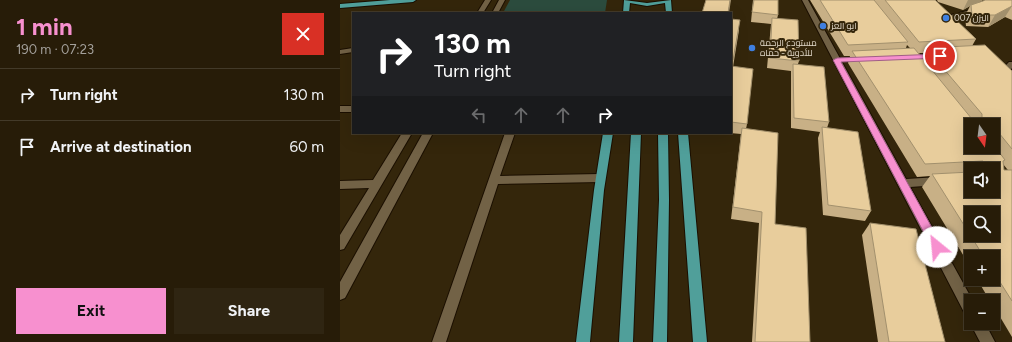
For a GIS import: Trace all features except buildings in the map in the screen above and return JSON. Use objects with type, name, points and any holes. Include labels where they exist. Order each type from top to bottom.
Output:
[{"type":"main road","points":[[340,6],[359,2],[413,0]]},
{"type":"main road","points":[[626,12],[627,0],[636,4],[648,5],[660,4],[668,0],[669,12]]},
{"type":"main road","points":[[583,342],[600,178],[608,134]]},
{"type":"main road","points":[[626,342],[636,134]]},
{"type":"main road","points":[[660,342],[664,200],[663,134]]},
{"type":"main road","points":[[683,134],[700,342]]},
{"type":"street","points":[[481,12],[488,0]]},
{"type":"street","points":[[495,12],[502,0]]},
{"type":"street","points":[[805,0],[840,60],[903,184],[964,298]]},
{"type":"street","points":[[946,17],[963,16],[975,11],[990,0]]},
{"type":"street","points":[[340,52],[352,50]]},
{"type":"street","points":[[1003,73],[1012,64]]},
{"type":"street","points":[[340,109],[352,109]]},
{"type":"street","points":[[340,245],[406,134]]},
{"type":"street","points":[[340,294],[427,134]]},
{"type":"street","points":[[439,342],[510,134]]},
{"type":"street","points":[[494,180],[600,178]]},
{"type":"street","points":[[903,184],[948,181]]},
{"type":"street","points":[[340,185],[377,184]]},
{"type":"street","points":[[981,330],[988,342]]},
{"type":"green space","points":[[510,0],[607,0],[605,12],[504,12]]},
{"type":"place","name":"اليزن 007","points":[[946,18]]},
{"type":"place","name":"ابو العز","points":[[823,26]]},
{"type":"place","name":"مستودع الرحمة للأدوية - حماه","points":[[752,48]]},
{"type":"route","points":[[937,247],[837,60],[940,56]]}]
